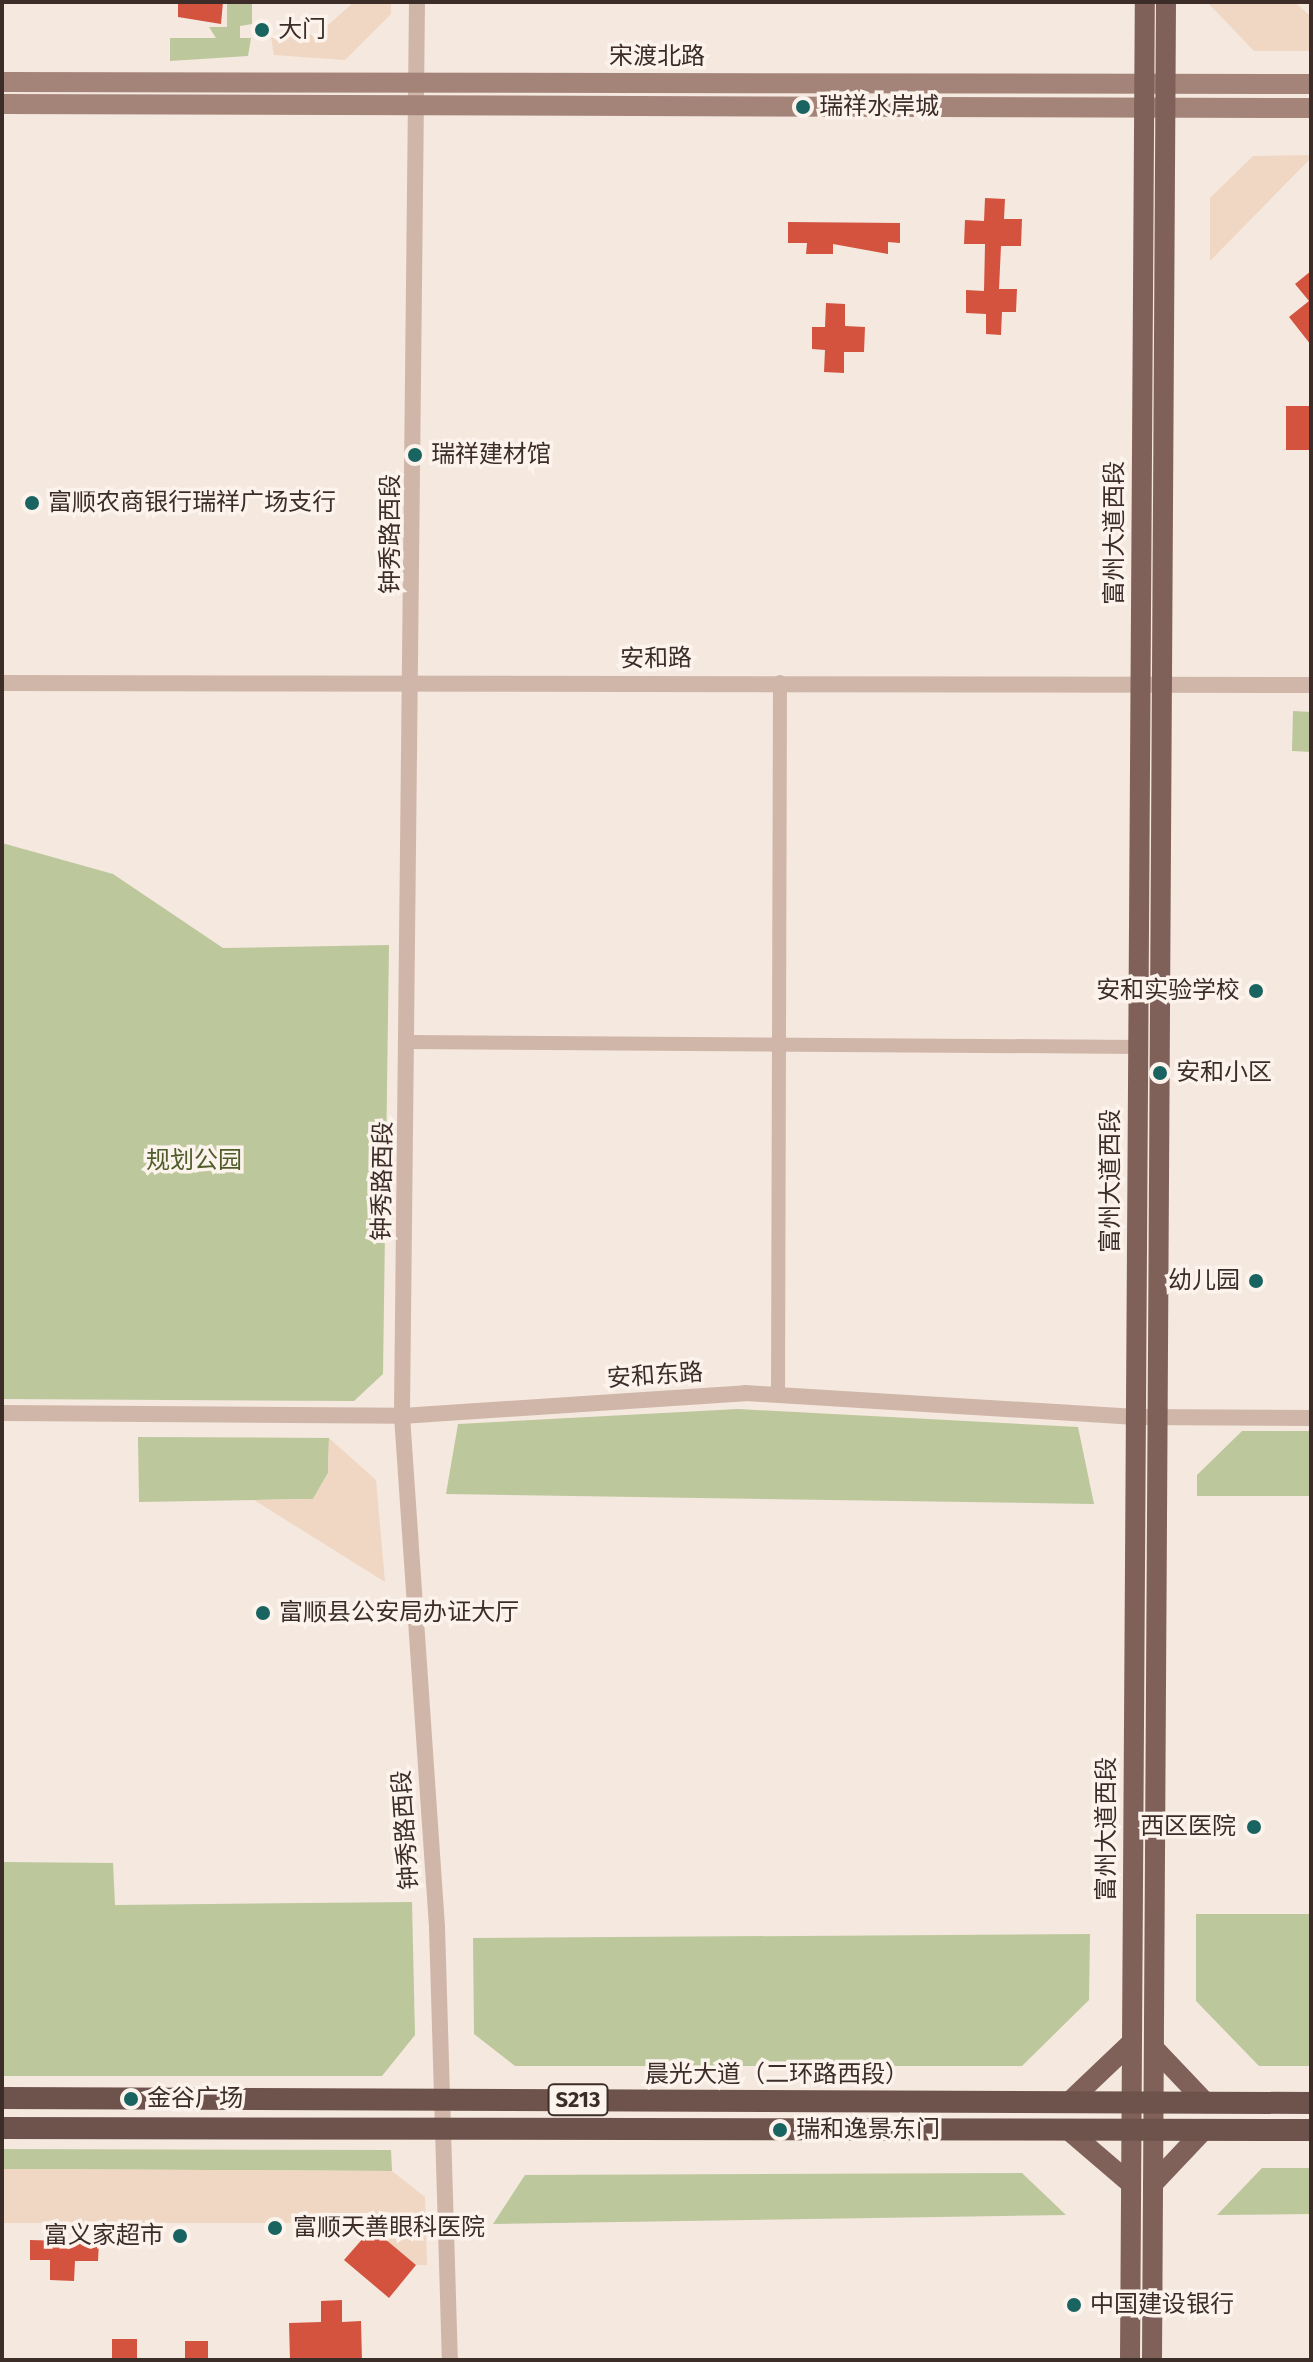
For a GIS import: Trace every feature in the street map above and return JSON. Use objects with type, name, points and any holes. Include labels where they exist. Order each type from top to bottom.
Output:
[{"type":"highway","name":"晨光大道（二环路西段）","points":[[2,2098],[1311,2103]]},
{"type":"highway","name":"S213","points":[[2,2128],[1143,2130]]},
{"type":"highway","points":[[1143,2130],[1311,2130]]},
{"type":"main road","name":"富州大道西段","points":[[1145,2],[1132,2042],[1153,2184],[1152,2360]]},
{"type":"main road","name":"富州大道西段","points":[[1143,2102],[1154,2048],[1166,2]]},
{"type":"main road","name":"宋渡北路","points":[[2,82],[1311,84]]},
{"type":"main road","name":"宋渡北路","points":[[2,104],[1311,108]]},
{"type":"main road","points":[[1069,2102],[1132,2042]]},
{"type":"main road","points":[[1154,2048],[1206,2103]]},
{"type":"main road","points":[[1068,2130],[1131,2184]]},
{"type":"main road","name":"富州大道西段","points":[[1130,2360],[1131,2184],[1143,2130]]},
{"type":"main road","points":[[1153,2184],[1204,2130]]},
{"type":"street","name":"钟秀路西段","points":[[417,2],[411,1042],[402,1416],[444,2100],[450,2360]]},
{"type":"street","points":[[778,1395],[780,682]]},
{"type":"street","name":"安和路","points":[[2,683],[1311,685]]},
{"type":"street","points":[[411,1042],[1138,1047]]},
{"type":"street","name":"安和东路","points":[[2,1413],[402,1416],[778,1395],[1136,1417],[1311,1418]]},
{"type":"green space","points":[[227,2],[252,2],[252,24],[240,26],[240,38],[251,38],[248,56],[170,61],[170,38],[216,38],[209,27],[227,27]]},
{"type":"green space","points":[[1293,711],[1311,712],[1311,752],[1292,751]]},
{"type":"green space","name":"规划公园","points":[[2,843],[113,874],[223,948],[389,945],[383,1374],[354,1401],[2,1399]]},
{"type":"green space","points":[[738,1409],[1078,1427],[1094,1504],[446,1494],[458,1424]]},
{"type":"green space","points":[[1242,1431],[1311,1431],[1311,1496],[1197,1496],[1197,1475]]},
{"type":"green space","points":[[138,1437],[329,1438],[328,1473],[313,1499],[139,1502]]},
{"type":"green space","points":[[2,1862],[113,1863],[115,1905],[412,1902],[415,2035],[382,2076],[2,2076]]},
{"type":"green space","points":[[1196,1914],[1311,1914],[1311,2066],[1259,2066],[1196,2001]]},
{"type":"green space","points":[[1090,1934],[1089,2000],[1022,2066],[515,2066],[474,2034],[473,1938]]},
{"type":"green space","points":[[2,2149],[391,2150],[392,2171],[2,2169]]},
{"type":"green space","points":[[1262,2168],[1311,2168],[1311,2214],[1217,2215]]},
{"type":"green space","points":[[1022,2173],[1066,2215],[493,2224],[525,2175]]},
{"type":"shaded area","points":[[354,2],[391,2],[391,14],[345,60],[274,55],[271,38],[318,34]]},
{"type":"shaded area","points":[[1207,2],[1295,2],[1311,17],[1311,51],[1254,51]]},
{"type":"shaded area","points":[[1311,155],[1210,261],[1210,198],[1253,156]]},
{"type":"shaded area","points":[[329,1438],[376,1480],[385,1582],[254,1500],[313,1499],[328,1473]]},
{"type":"shaded area","points":[[2,2169],[392,2171],[425,2197],[427,2265],[416,2265],[366,2223],[2,2223]]},
{"type":"building","points":[[178,2],[223,2],[221,24],[178,17]]},
{"type":"building","points":[[985,198],[1005,199],[1004,219],[1022,219],[1021,246],[1001,246],[999,289],[1017,289],[1016,312],[1002,312],[1001,335],[986,334],[986,314],[966,313],[966,290],[984,291],[985,244],[964,244],[965,220],[984,221]]},
{"type":"building","points":[[788,222],[900,223],[900,243],[888,242],[888,254],[833,244],[833,254],[806,254],[807,243],[788,243]]},
{"type":"building","points":[[1311,271],[1311,345],[1289,317],[1309,301],[1295,284]]},
{"type":"building","points":[[826,303],[845,304],[845,326],[865,327],[864,352],[844,352],[844,373],[824,372],[825,350],[812,349],[812,327],[825,327]]},
{"type":"building","points":[[1286,406],[1311,406],[1311,450],[1286,450]]},
{"type":"building","points":[[372,2228],[416,2265],[389,2298],[344,2260]]},
{"type":"building","points":[[30,2240],[99,2242],[98,2261],[75,2261],[74,2281],[50,2280],[50,2260],[30,2260]]},
{"type":"building","points":[[342,2300],[342,2322],[361,2321],[362,2360],[290,2360],[289,2323],[321,2322],[321,2301]]},
{"type":"building","points":[[112,2339],[137,2339],[137,2360],[112,2360]]},
{"type":"building","points":[[185,2341],[208,2341],[208,2360],[185,2360]]},
{"type":"place","name":"大门","points":[[262,30]]},
{"type":"place","name":"瑞祥水岸城","points":[[803,107]]},
{"type":"place","name":"瑞祥建材馆","points":[[415,455]]},
{"type":"place","name":"富顺农商银行瑞祥广场支行","points":[[32,503]]},
{"type":"place","name":"安和实验学校","points":[[1256,991]]},
{"type":"place","name":"安和小区","points":[[1160,1073]]},
{"type":"place","name":"幼儿园","points":[[1256,1281]]},
{"type":"place","name":"富顺县公安局办证大厅","points":[[263,1613]]},
{"type":"place","name":"西区医院","points":[[1254,1827]]},
{"type":"place","name":"金谷广场","points":[[131,2099]]},
{"type":"place","name":"瑞和逸景东门","points":[[780,2130]]},
{"type":"place","name":"富顺天善眼科医院","points":[[275,2228]]},
{"type":"place","name":"富义家超市","points":[[180,2236]]},
{"type":"place","name":"中国建设银行","points":[[1074,2305]]}]
